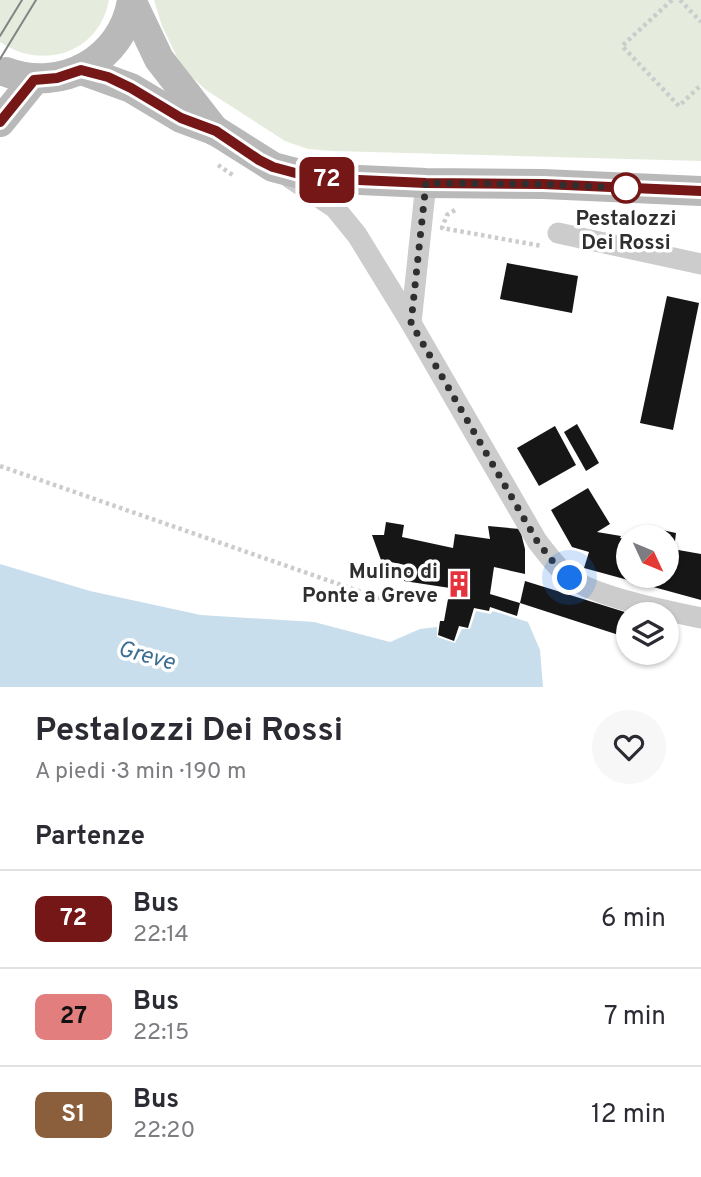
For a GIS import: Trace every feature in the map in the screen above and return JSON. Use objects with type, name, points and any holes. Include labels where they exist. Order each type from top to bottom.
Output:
[{"type":"main road","points":[[6,72],[34,80],[57,78],[81,70],[115,42],[128,17],[132,1]]},
{"type":"main road","points":[[132,1],[159,59],[216,131]]},
{"type":"main road","points":[[81,70],[131,88],[181,118],[216,131],[273,167],[314,178],[701,191]]},
{"type":"main road","points":[[0,122],[34,80]]},
{"type":"street","points":[[273,167],[335,208],[357,235],[537,541],[558,568],[580,584],[601,593],[701,618]]},
{"type":"street","points":[[411,323],[426,183]]},
{"type":"street","points":[[558,233],[701,264]]},
{"type":"path","points":[[672,0],[622,47],[679,106],[701,85]]},
{"type":"path","points":[[680,0],[701,22]]},
{"type":"path","points":[[213,162],[235,176]]},
{"type":"path","points":[[466,209],[447,215],[442,228],[555,248],[558,233]]},
{"type":"path","points":[[0,466],[393,603]]},
{"type":"green space","points":[[0,0],[109,0],[94,33],[81,44],[67,52],[34,55],[17,51],[0,42]]},
{"type":"green space","points":[[154,0],[701,0],[701,161],[308,149],[285,141],[206,90],[191,76],[178,59],[162,26]]},
{"type":"water","name":"Greve","points":[[0,564],[90,591],[201,615],[314,622],[390,642],[420,629],[437,627],[437,637],[455,643],[462,629],[470,629],[476,611],[490,614],[493,611],[528,622],[540,650],[543,687],[0,687]]},
{"type":"building","points":[[507,263],[578,276],[572,313],[500,299]]},
{"type":"building","points":[[667,296],[699,303],[673,430],[640,423]]},
{"type":"building","points":[[577,424],[599,463],[586,471],[564,432]]},
{"type":"building","points":[[555,426],[576,465],[539,486],[517,448]]},
{"type":"building","points":[[588,488],[610,524],[597,532],[616,535],[616,577],[584,568],[589,552],[572,547],[551,510]]},
{"type":"building","name":"Mulino di Ponte a Greve","points":[[386,522],[404,525],[402,537],[453,548],[455,534],[490,539],[488,526],[520,529],[525,549],[525,574],[494,567],[490,594],[520,603],[517,616],[490,607],[489,611],[474,608],[468,628],[459,626],[454,641],[438,635],[440,621],[444,621],[450,588],[404,581],[405,565],[381,560],[372,535],[384,535]]},
{"type":"building","points":[[679,550],[701,554],[701,600],[657,588],[679,588]]},
{"type":"building","points":[[525,581],[616,609],[616,634],[520,603]]},
{"type":"tram line","points":[[0,36],[22,0]]},
{"type":"tram line","points":[[0,59],[36,0]]},
{"type":"bus line","name":"72","points":[[0,122],[34,80],[57,78],[81,70],[108,77],[131,88],[181,118],[216,131],[273,167],[314,178],[701,191]]},
{"type":"place","name":"Pestalozzi Dei Rossi","points":[[626,188]]},
{"type":"place","name":"Mulino di Ponte a Greve","points":[[459,584]]},
{"type":"route","points":[[570,578],[558,568],[537,541],[411,323],[426,183],[626,188]]}]
